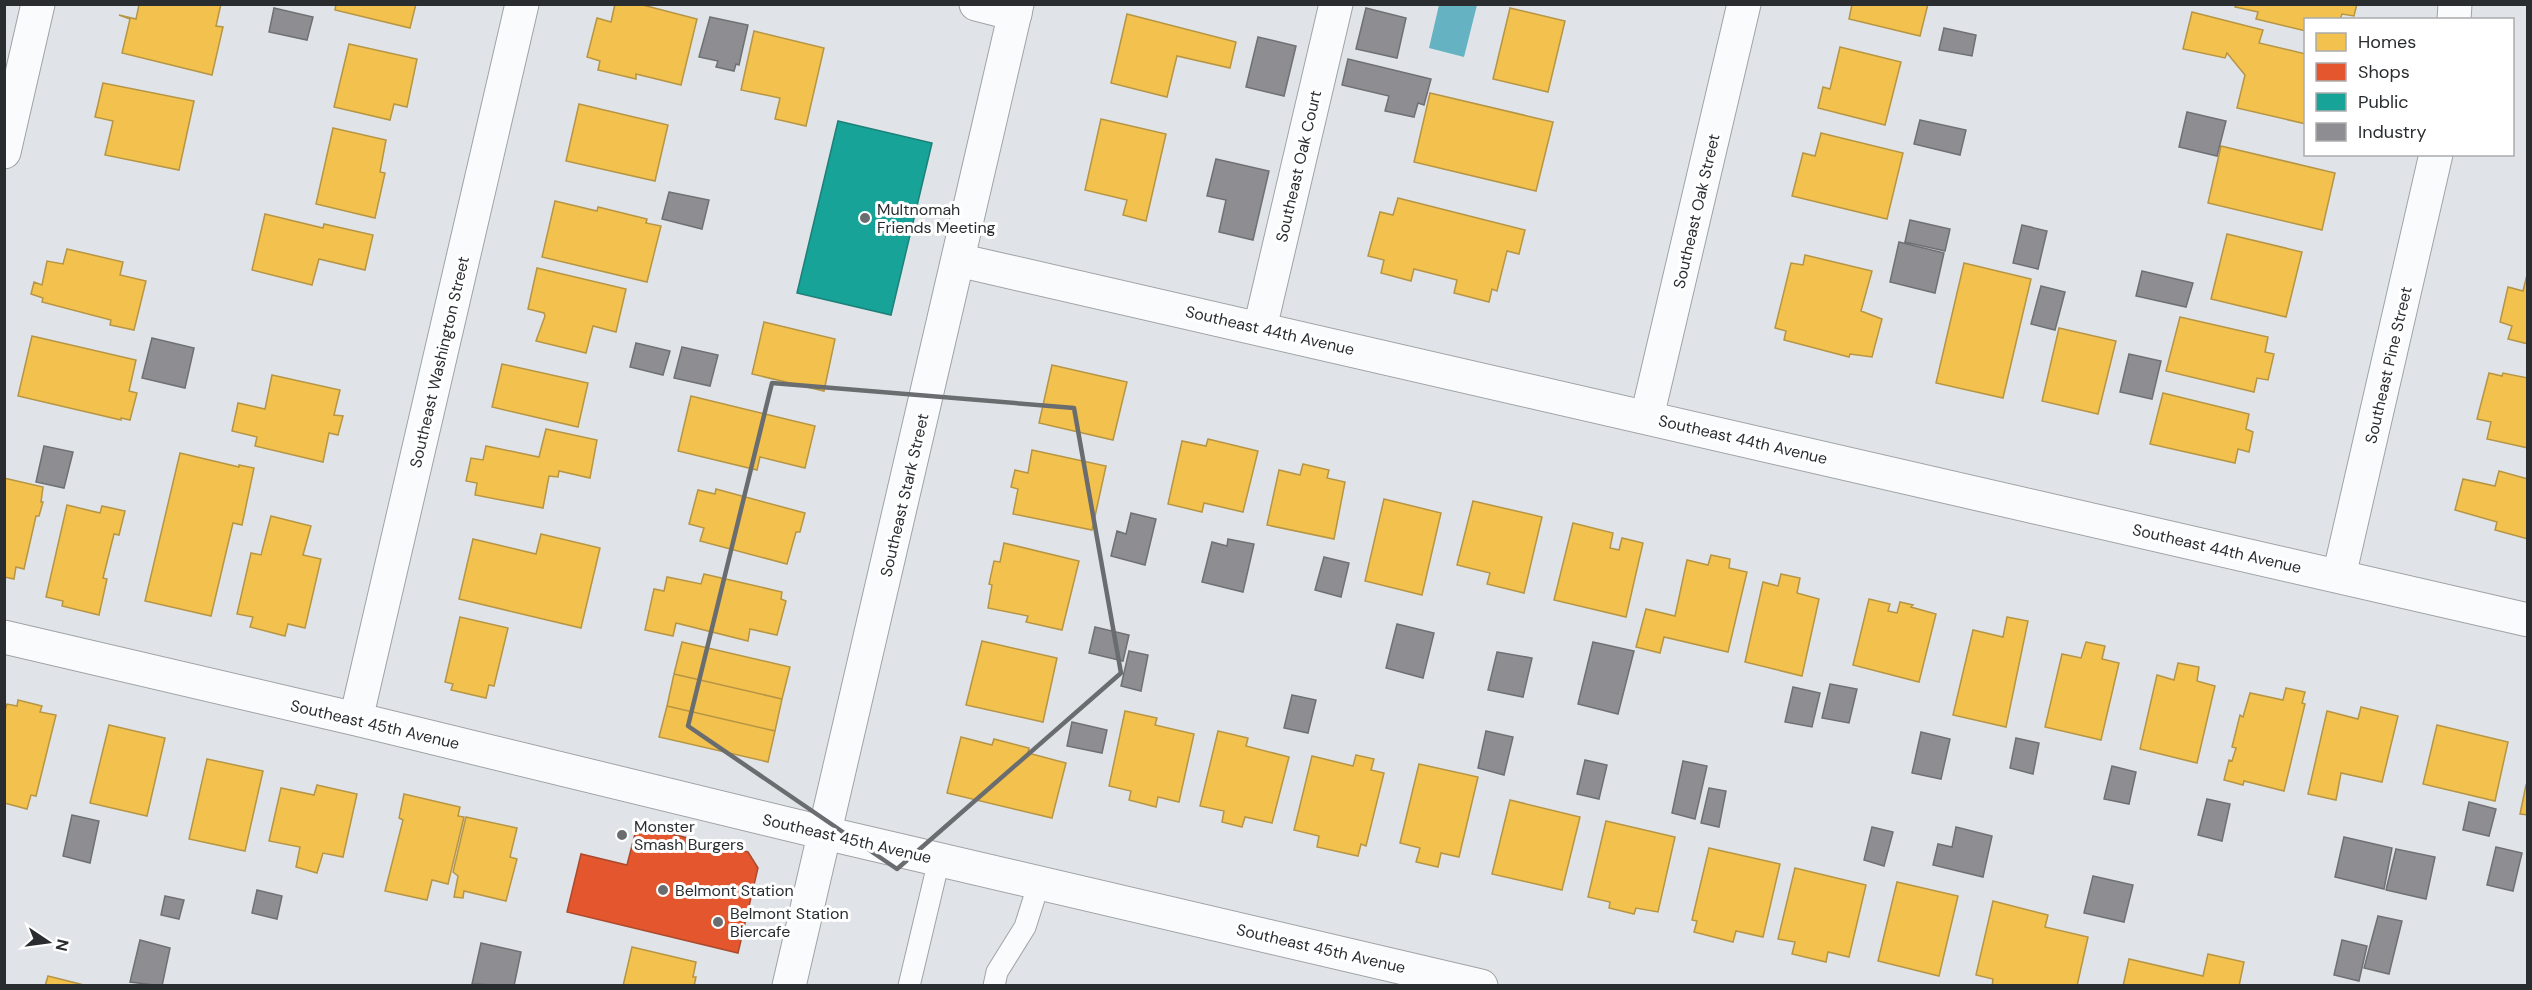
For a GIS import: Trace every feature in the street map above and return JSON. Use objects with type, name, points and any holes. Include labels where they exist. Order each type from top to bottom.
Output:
[{"type":"street","points":[[4,152],[38,4]]},
{"type":"street","name":"Southeast Washington Street","points":[[356,719],[522,4]]},
{"type":"street","points":[[976,4],[1016,9]]},
{"type":"street","name":"Southeast Oak Court","points":[[1260,328],[1336,4]]},
{"type":"street","name":"Southeast Oak Street","points":[[1647,417],[1744,4]]},
{"type":"street","name":"Southeast Stark Street","points":[[789,986],[1016,9]]},
{"type":"street","name":"Southeast Pine Street","points":[[2339,576],[2436,156]]},
{"type":"street","name":"Southeast 44th Avenue","points":[[958,260],[2528,620]]},
{"type":"street","name":"Southeast 45th Avenue","points":[[4,637],[356,719],[939,860],[1481,986]]},
{"type":"lane","points":[[909,986],[939,860]]},
{"type":"lane","points":[[994,986],[997,972],[1025,927],[1039,883]]},
{"type":"highlighted area","points":[[772,383],[1074,408],[1121,673],[897,869],[688,726]]},
{"type":"water","points":[[1439,5],[1477,5],[1464,57],[1429,48]]},
{"type":"building: Homes","points":[[136,4],[221,4],[216,26],[223,27],[212,75],[122,53],[130,19],[119,15],[136,19],[139,5]]},
{"type":"building: Homes","points":[[336,4],[416,4],[410,28],[335,10]]},
{"type":"building: Homes","points":[[615,4],[639,4],[697,19],[681,85],[636,74],[636,79],[598,70],[600,61],[587,57],[597,18],[611,22]]},
{"type":"building: Homes","points":[[1852,4],[1928,4],[1920,36],[1849,19]]},
{"type":"building: Homes","points":[[2236,4],[2357,4],[2354,16],[2342,14],[2341,18],[2304,18],[2304,31],[2256,19],[2258,12],[2235,7]]},
{"type":"building: Homes","points":[[1510,8],[1565,21],[1548,92],[1493,79]]},
{"type":"building: Homes","points":[[2192,12],[2263,30],[2259,43],[2304,54],[2304,124],[2237,108],[2245,75],[2227,53],[2225,58],[2183,49]]},
{"type":"building: Homes","points":[[1127,14],[1236,42],[1230,68],[1177,56],[1167,97],[1111,83]]},
{"type":"building: Homes","points":[[754,31],[824,48],[806,126],[775,119],[780,98],[741,90]]},
{"type":"building: Homes","points":[[349,44],[417,59],[407,107],[394,104],[390,120],[334,107]]},
{"type":"building: Homes","points":[[1840,47],[1901,62],[1885,125],[1818,108],[1823,87],[1830,89]]},
{"type":"building: Homes","points":[[103,83],[194,101],[179,170],[105,155],[113,121],[95,117]]},
{"type":"building: Homes","points":[[1430,93],[1553,122],[1536,191],[1414,162]]},
{"type":"building: Homes","points":[[579,104],[668,125],[655,181],[566,161]]},
{"type":"building: Homes","points":[[1101,119],[1166,134],[1146,221],[1123,215],[1127,200],[1085,190]]},
{"type":"building: Homes","points":[[333,128],[386,140],[380,172],[385,173],[375,218],[316,204]]},
{"type":"building: Homes","points":[[1821,133],[1903,153],[1887,219],[1792,196],[1803,153],[1815,156]]},
{"type":"building: Homes","points":[[2221,146],[2335,173],[2322,230],[2208,203]]},
{"type":"building: Homes","points":[[1398,198],[1525,230],[1519,254],[1507,251],[1497,291],[1492,289],[1489,302],[1454,293],[1457,280],[1414,269],[1411,281],[1381,273],[1384,260],[1368,256],[1380,212],[1393,215]]},
{"type":"building: Homes","points":[[555,201],[597,211],[598,207],[647,219],[646,223],[661,226],[647,282],[542,257]]},
{"type":"building: Homes","points":[[265,214],[323,228],[324,224],[373,235],[365,270],[319,259],[312,285],[252,270]]},
{"type":"building: Homes","points":[[2227,234],[2302,252],[2286,317],[2211,299]]},
{"type":"building: Homes","points":[[67,249],[123,262],[120,275],[146,281],[134,330],[110,325],[111,320],[42,302],[43,298],[31,294],[34,282],[42,285],[47,261],[63,264]]},
{"type":"building: Homes","points":[[1805,255],[1872,271],[1861,311],[1882,319],[1872,357],[1850,354],[1849,357],[1784,340],[1786,331],[1775,328],[1791,263],[1803,265]]},
{"type":"building: Homes","points":[[1964,263],[2031,279],[2003,398],[1936,383]]},
{"type":"building: Homes","points":[[537,268],[626,289],[616,332],[593,326],[586,353],[536,341],[545,316],[544,313],[528,309]]},
{"type":"building: Homes","points":[[2527,275],[2528,344],[2508,339],[2512,326],[2500,322],[2508,287],[2523,291]]},
{"type":"building: Homes","points":[[2180,317],[2268,337],[2265,352],[2274,354],[2268,380],[2257,378],[2254,392],[2166,371]]},
{"type":"building: Homes","points":[[764,322],[835,339],[824,391],[752,374]]},
{"type":"building: Homes","points":[[2059,328],[2116,341],[2098,414],[2042,401]]},
{"type":"building: Homes","points":[[32,336],[136,360],[129,391],[137,393],[130,420],[121,418],[121,420],[18,396]]},
{"type":"building: Homes","points":[[502,364],[588,383],[578,427],[492,407]]},
{"type":"building: Homes","points":[[1052,365],[1127,382],[1113,440],[1039,423]]},
{"type":"building: Homes","points":[[2489,373],[2528,378],[2528,448],[2487,439],[2491,422],[2477,419]]},
{"type":"building: Homes","points":[[272,375],[340,390],[334,415],[343,416],[338,435],[329,433],[323,462],[255,446],[257,437],[232,431],[238,403],[265,409]]},
{"type":"building: Homes","points":[[2163,393],[2249,414],[2246,429],[2253,432],[2249,452],[2238,449],[2235,463],[2150,444]]},
{"type":"building: Homes","points":[[691,396],[815,426],[805,468],[760,457],[757,470],[678,451]]},
{"type":"building: Homes","points":[[546,429],[597,440],[590,478],[559,471],[558,477],[549,476],[543,508],[475,495],[477,483],[466,481],[471,458],[483,460],[486,446],[539,457]]},
{"type":"building: Homes","points":[[1208,439],[1258,451],[1243,512],[1204,503],[1202,512],[1168,504],[1182,441],[1206,446]]},
{"type":"building: Homes","points":[[1032,450],[1106,466],[1092,530],[1013,514],[1018,489],[1011,487],[1015,470],[1028,473]]},
{"type":"building: Homes","points":[[180,453],[239,467],[239,465],[254,468],[242,525],[233,523],[211,616],[145,601]]},
{"type":"building: Homes","points":[[1303,464],[1329,470],[1327,478],[1345,482],[1334,539],[1267,525],[1279,470],[1300,475]]},
{"type":"building: Homes","points":[[2499,471],[2528,479],[2528,539],[2495,530],[2497,522],[2455,510],[2463,479],[2495,486]]},
{"type":"building: Homes","points":[[4,478],[43,487],[41,502],[43,502],[39,516],[36,516],[24,569],[16,567],[14,579],[4,577]]},
{"type":"building: Homes","points":[[716,489],[805,513],[800,532],[796,532],[787,564],[700,541],[704,528],[689,524],[698,490],[715,494]]},
{"type":"building: Homes","points":[[1384,499],[1441,513],[1422,595],[1365,581]]},
{"type":"building: Homes","points":[[1473,501],[1542,517],[1524,593],[1487,584],[1490,573],[1457,565]]},
{"type":"building: Homes","points":[[67,505],[100,513],[102,506],[125,511],[119,535],[114,534],[103,578],[107,579],[99,615],[62,606],[63,601],[46,597]]},
{"type":"building: Homes","points":[[271,516],[311,526],[303,555],[321,559],[305,628],[288,624],[285,636],[250,627],[253,617],[237,614],[251,553],[261,555]]},
{"type":"building: Homes","points":[[1573,523],[1613,533],[1610,548],[1619,550],[1622,538],[1643,543],[1626,617],[1554,600]]},
{"type":"building: Homes","points":[[541,534],[600,548],[581,628],[459,599],[473,539],[536,554]]},
{"type":"building: Homes","points":[[1004,543],[1079,561],[1062,630],[1026,622],[1028,616],[988,608],[992,585],[989,584],[994,561],[1000,562]]},
{"type":"building: Homes","points":[[1711,555],[1730,559],[1729,568],[1747,572],[1728,652],[1664,637],[1660,653],[1636,647],[1646,609],[1675,616],[1687,560],[1708,565]]},
{"type":"building: Homes","points":[[704,574],[782,592],[781,599],[786,601],[777,635],[750,629],[748,641],[676,623],[673,636],[645,630],[654,589],[664,591],[667,577],[701,584]]},
{"type":"building: Homes","points":[[1781,574],[1800,578],[1797,593],[1819,599],[1802,676],[1745,662],[1763,582],[1778,586]]},
{"type":"building: Homes","points":[[1869,599],[1890,604],[1888,611],[1897,613],[1900,602],[1936,614],[1919,682],[1853,665]]},
{"type":"building: Homes","points":[[460,617],[508,628],[494,686],[489,685],[486,698],[451,690],[453,684],[445,682]]},
{"type":"building: Homes","points":[[2007,617],[2028,621],[2006,727],[1953,715],[1973,630],[2003,637]]},
{"type":"building: Homes","points":[[982,641],[1057,658],[1043,722],[966,705]]},
{"type":"building: Homes","points":[[682,642],[790,667],[782,699],[674,674]]},
{"type":"building: Homes","points":[[2086,642],[2105,646],[2102,659],[2119,663],[2101,740],[2045,727],[2062,654],[2081,658]]},
{"type":"building: Homes","points":[[2178,663],[2199,667],[2197,681],[2215,686],[2197,763],[2140,749],[2157,675],[2174,680]]},
{"type":"building: Homes","points":[[674,674],[782,699],[775,731],[667,706]]},
{"type":"building: Homes","points":[[2286,688],[2305,692],[2302,703],[2305,704],[2284,791],[2244,781],[2243,785],[2224,780],[2229,760],[2232,761],[2236,748],[2232,747],[2240,715],[2243,717],[2250,693],[2283,700]]},
{"type":"building: Homes","points":[[18,700],[42,706],[40,712],[56,715],[36,796],[31,795],[27,809],[4,803],[4,714],[7,704],[17,706]]},
{"type":"building: Homes","points":[[667,706],[775,731],[768,762],[659,737]]},
{"type":"building: Homes","points":[[2361,707],[2398,716],[2382,782],[2341,773],[2336,800],[2308,794],[2327,711],[2358,719]]},
{"type":"building: Homes","points":[[1125,711],[1157,718],[1155,725],[1194,734],[1179,802],[1158,797],[1156,807],[1129,800],[1131,791],[1109,786]]},
{"type":"building: Homes","points":[[109,725],[165,738],[147,816],[90,803]]},
{"type":"building: Homes","points":[[2437,725],[2508,742],[2495,801],[2423,784]]},
{"type":"building: Homes","points":[[1218,731],[1248,738],[1246,746],[1289,757],[1272,823],[1245,817],[1242,827],[1222,822],[1224,811],[1200,806]]},
{"type":"building: Homes","points":[[961,737],[992,745],[994,739],[1029,748],[1028,753],[1066,763],[1052,818],[947,793]]},
{"type":"building: Homes","points":[[1356,755],[1374,759],[1371,770],[1384,773],[1366,846],[1361,844],[1358,856],[1317,847],[1319,836],[1294,830],[1312,756],[1353,766]]},
{"type":"building: Homes","points":[[207,759],[263,771],[245,851],[189,839]]},
{"type":"building: Homes","points":[[1419,764],[1478,777],[1459,857],[1441,853],[1438,867],[1416,862],[1420,848],[1400,843]]},
{"type":"building: Homes","points":[[317,785],[357,794],[343,857],[323,853],[317,873],[296,867],[300,847],[269,841],[281,788],[314,795]]},
{"type":"building: Homes","points":[[2526,785],[2528,785],[2528,815],[2520,814]]},
{"type":"building: Homes","points":[[404,794],[460,807],[458,816],[464,817],[448,884],[432,880],[427,900],[385,891],[403,820],[399,818]]},
{"type":"building: Homes","points":[[1510,800],[1580,817],[1562,890],[1492,874]]},
{"type":"building: Homes","points":[[466,817],[517,828],[510,857],[517,859],[506,901],[464,891],[463,898],[454,897],[458,876],[453,872]]},
{"type":"building: Homes","points":[[1606,821],[1675,837],[1658,912],[1636,908],[1634,914],[1609,908],[1610,902],[1588,897]]},
{"type":"building: Homes","points":[[1709,848],[1780,864],[1763,937],[1736,931],[1733,942],[1694,932],[1697,921],[1692,920]]},
{"type":"building: Homes","points":[[1795,868],[1866,885],[1849,957],[1828,952],[1826,962],[1792,954],[1795,942],[1778,939]]},
{"type":"building: Homes","points":[[1897,882],[1958,896],[1939,976],[1878,961]]},
{"type":"building: Homes","points":[[1993,901],[2048,915],[2045,927],[2088,937],[2077,986],[1992,986],[1993,979],[1976,975]]},
{"type":"building: Homes","points":[[632,947],[696,962],[694,986],[623,986]]},
{"type":"building: Homes","points":[[2208,954],[2244,962],[2239,986],[2123,986],[2129,959],[2203,976]]},
{"type":"building: Homes","points":[[48,976],[88,986],[45,986]]},
{"type":"building: Shops","name":"Belmont Station","points":[[637,826],[748,852],[758,868],[738,953],[567,912],[581,854],[627,865]]},
{"type":"building: Public","name":"Multnomah Friends Meeting","points":[[838,121],[932,143],[891,315],[797,293]]},
{"type":"building: Industry","points":[[274,8],[313,17],[307,40],[269,32]]},
{"type":"building: Industry","points":[[1366,8],[1406,18],[1397,58],[1356,49]]},
{"type":"building: Industry","points":[[710,17],[748,25],[739,65],[736,64],[734,71],[716,67],[718,61],[699,57]]},
{"type":"building: Industry","points":[[1944,28],[1976,35],[1972,56],[1939,50]]},
{"type":"building: Industry","points":[[1258,37],[1296,46],[1284,96],[1246,87]]},
{"type":"building: Industry","points":[[1348,59],[1431,79],[1424,105],[1418,103],[1414,117],[1385,111],[1389,96],[1342,85]]},
{"type":"building: Industry","points":[[2187,112],[2226,121],[2217,156],[2179,147]]},
{"type":"building: Industry","points":[[1920,120],[1966,130],[1960,155],[1914,144]]},
{"type":"building: Industry","points":[[1216,159],[1269,171],[1253,240],[1219,232],[1226,200],[1207,196]]},
{"type":"building: Industry","points":[[669,192],[709,200],[702,229],[662,219]]},
{"type":"building: Industry","points":[[1910,220],[1950,229],[1945,251],[1905,242]]},
{"type":"building: Industry","points":[[2022,225],[2047,231],[2038,269],[2013,263]]},
{"type":"building: Industry","points":[[1899,242],[1944,253],[1935,293],[1890,282]]},
{"type":"building: Industry","points":[[2142,271],[2193,283],[2186,307],[2136,296]]},
{"type":"building: Industry","points":[[2041,286],[2065,292],[2055,330],[2031,324]]},
{"type":"building: Industry","points":[[152,338],[194,348],[185,388],[142,378]]},
{"type":"building: Industry","points":[[636,343],[670,351],[663,375],[630,367]]},
{"type":"building: Industry","points":[[682,347],[718,355],[710,386],[674,378]]},
{"type":"building: Industry","points":[[2129,354],[2161,361],[2152,399],[2120,392]]},
{"type":"building: Industry","points":[[44,446],[73,452],[64,488],[36,482]]},
{"type":"building: Industry","points":[[1131,513],[1156,519],[1145,565],[1111,556],[1117,531],[1126,534]]},
{"type":"building: Industry","points":[[1228,539],[1254,544],[1243,592],[1202,582],[1212,542],[1227,546]]},
{"type":"building: Industry","points":[[1324,557],[1349,563],[1341,597],[1315,590]]},
{"type":"building: Industry","points":[[1397,624],[1434,633],[1423,678],[1386,668]]},
{"type":"building: Industry","points":[[1095,627],[1129,635],[1123,661],[1089,653]]},
{"type":"building: Industry","points":[[1593,642],[1634,651],[1618,714],[1578,704]]},
{"type":"building: Industry","points":[[1129,651],[1148,655],[1141,691],[1121,686]]},
{"type":"building: Industry","points":[[1497,652],[1532,658],[1523,697],[1488,690]]},
{"type":"building: Industry","points":[[1830,684],[1857,689],[1849,723],[1822,718]]},
{"type":"building: Industry","points":[[1793,687],[1820,693],[1812,727],[1785,722]]},
{"type":"building: Industry","points":[[1292,695],[1316,700],[1308,733],[1284,728]]},
{"type":"building: Industry","points":[[1072,722],[1107,730],[1102,753],[1067,746]]},
{"type":"building: Industry","points":[[1486,731],[1513,737],[1504,775],[1478,768]]},
{"type":"building: Industry","points":[[1921,732],[1950,739],[1941,779],[1912,773]]},
{"type":"building: Industry","points":[[2016,738],[2039,743],[2033,774],[2010,768]]},
{"type":"building: Industry","points":[[1585,760],[1607,765],[1599,799],[1577,794]]},
{"type":"building: Industry","points":[[1683,761],[1707,766],[1695,819],[1672,813]]},
{"type":"building: Industry","points":[[2112,766],[2136,772],[2129,804],[2104,799]]},
{"type":"building: Industry","points":[[1709,788],[1726,791],[1719,827],[1701,823]]},
{"type":"building: Industry","points":[[2207,799],[2230,804],[2222,841],[2198,835]]},
{"type":"building: Industry","points":[[2469,802],[2496,809],[2489,836],[2463,830]]},
{"type":"building: Industry","points":[[72,815],[99,821],[90,863],[63,856]]},
{"type":"building: Industry","points":[[1872,827],[1893,832],[1884,866],[1864,860]]},
{"type":"building: Industry","points":[[1956,827],[1992,836],[1983,877],[1933,865],[1938,844],[1952,847]]},
{"type":"building: Industry","points":[[2344,837],[2392,848],[2384,889],[2335,877]]},
{"type":"building: Industry","points":[[2496,847],[2522,853],[2513,891],[2487,885]]},
{"type":"building: Industry","points":[[2396,849],[2435,857],[2426,899],[2386,890]]},
{"type":"building: Industry","points":[[2093,876],[2133,885],[2124,922],[2084,913]]},
{"type":"building: Industry","points":[[257,890],[282,896],[277,919],[252,913]]},
{"type":"building: Industry","points":[[165,896],[184,900],[179,919],[161,915]]},
{"type":"building: Industry","points":[[2378,916],[2402,921],[2389,974],[2364,968]]},
{"type":"building: Industry","points":[[140,940],[170,948],[162,986],[130,982]]},
{"type":"building: Industry","points":[[2342,940],[2367,946],[2359,981],[2334,975]]},
{"type":"building: Industry","points":[[481,943],[521,952],[514,986],[472,984]]},
{"type":"place","name":"Multnomah Friends Meeting","points":[[865,218]]},
{"type":"place","name":"Monster Smash Burgers","points":[[622,835]]},
{"type":"place","name":"Belmont Station","points":[[663,890]]},
{"type":"place","name":"Belmont Station Biercafe","points":[[718,922]]}]
